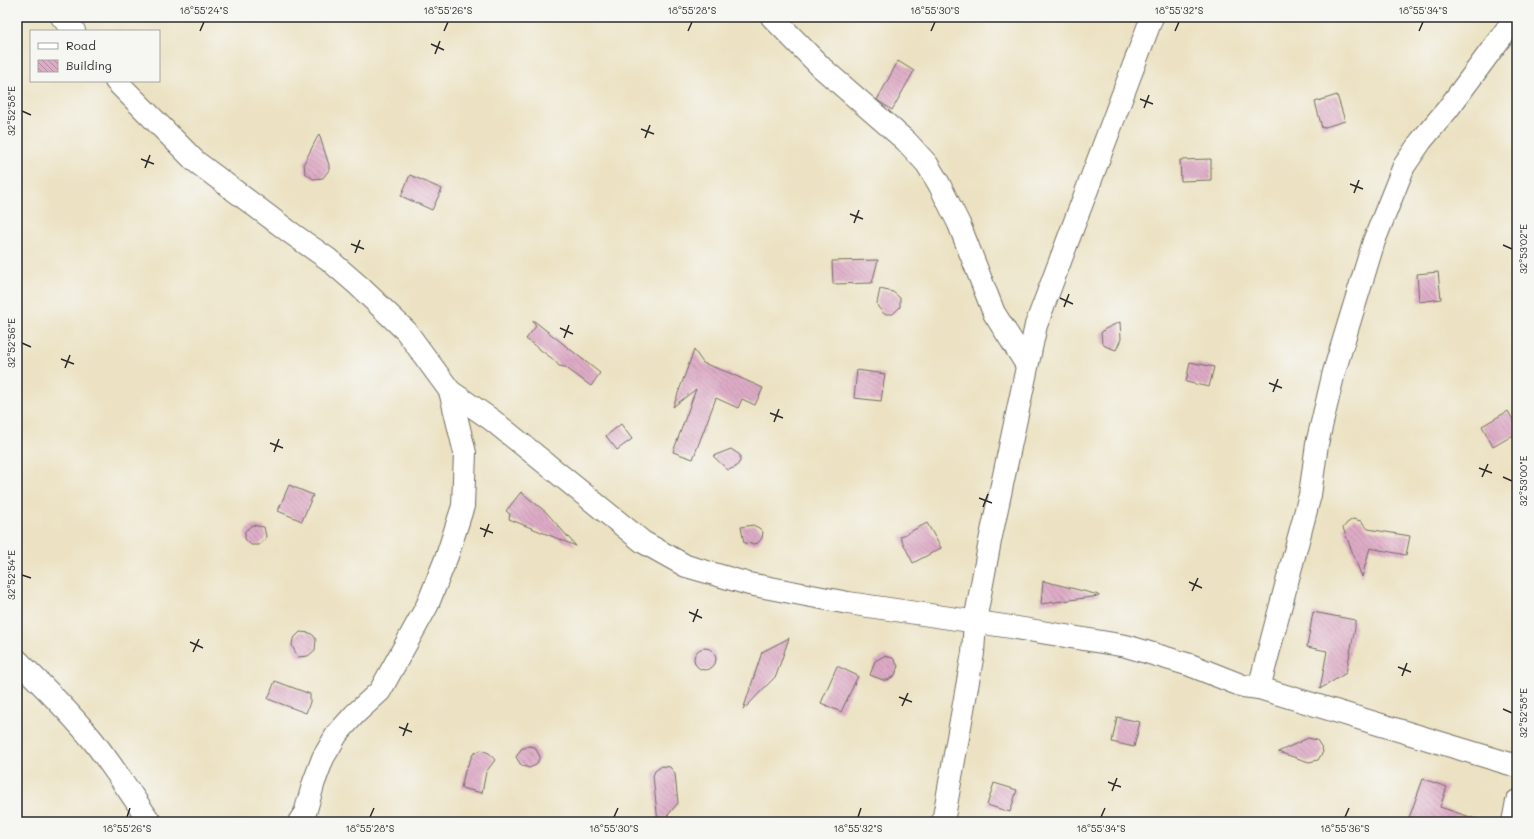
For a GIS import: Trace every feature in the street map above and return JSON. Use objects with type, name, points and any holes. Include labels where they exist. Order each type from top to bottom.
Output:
[{"type":"street","points":[[62,17],[73,30]]},
{"type":"street","points":[[772,17],[822,68],[906,141],[927,164],[959,224],[994,312],[1027,366]]},
{"type":"street","points":[[943,822],[973,653],[975,621],[990,541],[1036,325],[1152,17]]},
{"type":"street","points":[[1259,688],[1310,495],[1317,444],[1334,372],[1374,242],[1404,166],[1421,141],[1447,110],[1516,17]]},
{"type":"street","points":[[117,82],[195,161],[328,259],[359,286],[406,331],[450,391],[492,420],[643,542],[686,566],[749,584],[848,603],[975,621],[1126,646],[1190,666],[1243,686],[1259,688],[1517,766]]},
{"type":"street","points":[[299,822],[305,813],[323,758],[337,734],[355,714],[380,691],[427,606],[447,556],[463,506],[465,453],[450,391]]},
{"type":"street","points":[[17,660],[93,741],[117,773],[150,822]]},
{"type":"street","points":[[1513,822],[1517,801]]},
{"type":"building","points":[[898,61],[914,71],[892,110],[877,100]]},
{"type":"building","points":[[1337,95],[1345,121],[1322,128],[1315,102]]},
{"type":"building","points":[[319,134],[329,165],[329,170],[323,178],[313,179],[305,173],[304,163]]},
{"type":"building","points":[[1211,159],[1211,180],[1181,181],[1180,160]]},
{"type":"building","points":[[410,175],[442,189],[432,210],[401,196]]},
{"type":"building","points":[[878,260],[872,283],[833,284],[832,261]]},
{"type":"building","points":[[1438,272],[1441,299],[1419,302],[1417,274]]},
{"type":"building","points":[[880,289],[893,292],[900,298],[900,307],[893,314],[884,314],[878,307],[877,303]]},
{"type":"building","points":[[533,320],[600,373],[591,386],[565,367],[559,366],[554,360],[526,339],[536,326]]},
{"type":"building","points":[[1120,322],[1121,339],[1116,350],[1105,346],[1102,343],[1101,333],[1105,329]]},
{"type":"building","points":[[694,350],[703,363],[763,388],[755,405],[742,399],[738,408],[716,398],[693,459],[673,452],[696,389],[673,407]]},
{"type":"building","points":[[1190,362],[1214,367],[1209,387],[1186,382]]},
{"type":"building","points":[[857,370],[885,374],[881,401],[854,398]]},
{"type":"building","points":[[1508,411],[1517,427],[1517,433],[1493,447],[1482,426]]},
{"type":"building","points":[[621,424],[632,439],[617,450],[606,436]]},
{"type":"building","points":[[731,449],[740,455],[740,461],[736,467],[728,470],[713,456]]},
{"type":"building","points":[[289,485],[313,495],[302,521],[278,511]]},
{"type":"building","points":[[521,492],[546,512],[576,546],[509,519],[510,514],[506,511]]},
{"type":"building","points":[[1353,519],[1361,521],[1368,529],[1410,536],[1406,555],[1370,548],[1362,577],[1343,528]]},
{"type":"building","points":[[927,523],[941,548],[913,563],[900,537]]},
{"type":"building","points":[[252,525],[264,527],[266,536],[265,540],[259,545],[251,545],[245,539],[245,531]]},
{"type":"building","points":[[753,525],[763,532],[762,538],[758,543],[744,543],[741,527]]},
{"type":"building","points":[[1043,581],[1099,595],[1099,596],[1041,604]]},
{"type":"building","points":[[1313,612],[1355,620],[1355,628],[1346,673],[1320,689],[1327,651],[1307,647]]},
{"type":"building","points":[[300,632],[310,633],[316,640],[315,650],[308,656],[298,657],[293,648],[293,639]]},
{"type":"building","points":[[789,638],[776,676],[743,710],[762,652]]},
{"type":"building","points":[[705,648],[713,651],[716,659],[713,667],[705,670],[697,667],[694,659],[697,651]]},
{"type":"building","points":[[884,656],[893,658],[898,666],[895,675],[888,680],[883,680],[870,675],[875,661]]},
{"type":"building","points":[[837,666],[858,676],[841,712],[821,703]]},
{"type":"building","points":[[275,681],[310,694],[310,702],[306,713],[268,699]]},
{"type":"building","points":[[1117,717],[1140,722],[1134,747],[1112,742]]},
{"type":"building","points":[[1308,738],[1317,740],[1322,748],[1323,752],[1318,760],[1309,762],[1278,752]]},
{"type":"building","points":[[529,746],[535,747],[540,757],[536,765],[529,768],[521,765],[516,757],[521,749]]},
{"type":"building","points":[[481,750],[489,753],[495,760],[486,772],[482,793],[461,788],[465,771],[473,754]]},
{"type":"building","points":[[662,766],[670,767],[675,774],[678,803],[662,822],[658,822],[653,776],[655,771]]},
{"type":"building","points":[[1423,779],[1447,787],[1440,807],[1476,819],[1475,822],[1421,822],[1409,818]]},
{"type":"building","points":[[994,783],[1017,790],[1010,812],[987,805]]}]
